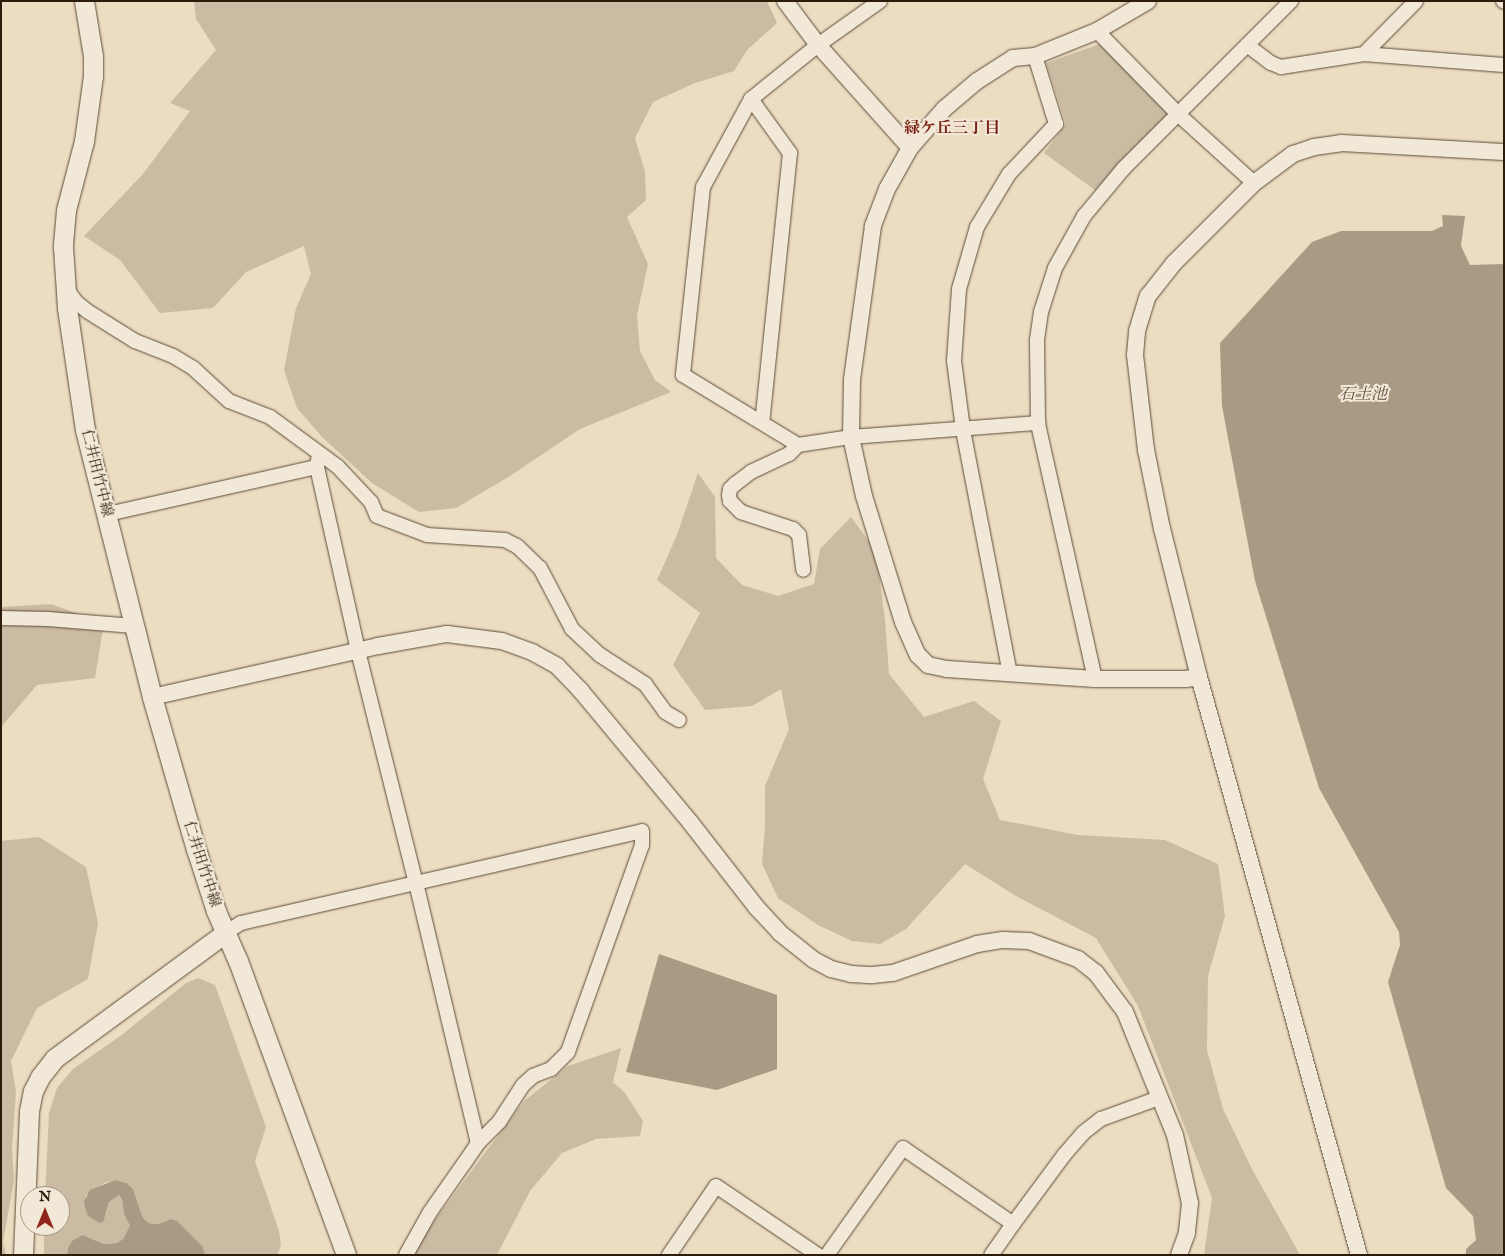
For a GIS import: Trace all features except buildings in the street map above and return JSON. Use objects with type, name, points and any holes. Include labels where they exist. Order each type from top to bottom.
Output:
[{"type":"main road","name":"仁井田竹中線","points":[[84,1],[94,56],[93,76],[84,141],[66,210],[63,246],[64,286],[86,430],[152,697],[196,849],[225,933],[242,970],[346,1255]]},
{"type":"main road","points":[[24,1255],[29,1111],[33,1091],[40,1077],[55,1058],[225,933]]},
{"type":"street","points":[[785,1],[818,45],[910,148]]},
{"type":"street","points":[[798,445],[683,374],[703,187],[751,98],[818,45],[880,1]]},
{"type":"street","points":[[1148,1],[1097,31],[1035,56],[1013,58],[977,81],[944,109],[910,148],[887,189],[873,226],[852,380],[851,437],[864,496],[903,622],[918,655],[928,665],[947,669],[1010,674],[1095,678],[1186,679],[1199,677]]},
{"type":"street","points":[[1095,678],[1038,424],[1037,340],[1041,312],[1055,268],[1084,216],[1123,169],[1291,1]]},
{"type":"street","points":[[1364,54],[1416,1]]},
{"type":"street","points":[[1097,31],[1179,115],[1254,183]]},
{"type":"street","points":[[1247,45],[1271,63],[1281,67],[1364,54],[1504,65]]},
{"type":"street","points":[[1010,674],[963,429],[954,361],[959,289],[977,227],[1009,174],[1056,124],[1035,56]]},
{"type":"street","points":[[751,98],[790,153],[762,424]]},
{"type":"street","points":[[1358,1255],[1199,677],[1162,529],[1146,450],[1135,355],[1137,331],[1148,296],[1160,278],[1254,183],[1293,154],[1314,147],[1341,143],[1504,152]]},
{"type":"street","points":[[64,286],[76,302],[87,311],[135,341],[173,356],[193,368],[215,391],[229,401],[270,417],[318,461],[338,467],[371,502],[377,516],[427,535],[505,540],[516,546],[540,568],[572,629],[600,655],[645,684],[665,712],[679,720]]},
{"type":"street","points":[[803,570],[799,535],[793,529],[741,512],[730,501],[730,489],[734,484],[752,472],[789,454],[798,445],[851,437],[1038,424]]},
{"type":"street","points":[[108,514],[318,461]]},
{"type":"street","points":[[318,461],[358,652],[478,1143]]},
{"type":"street","points":[[1,618],[48,619],[134,626]]},
{"type":"street","points":[[152,697],[447,634],[502,640],[532,652],[557,666],[581,691],[690,822],[757,908],[780,933],[814,960],[831,969],[851,974],[873,975],[893,973],[977,944],[1003,940],[1029,941],[1050,947],[1078,959],[1096,973],[1115,996],[1125,1012],[1175,1135],[1190,1203],[1190,1217],[1180,1255]]},
{"type":"street","points":[[225,933],[241,923],[642,830],[642,845],[568,1052],[551,1069],[533,1076],[523,1085],[499,1122],[478,1143],[430,1212],[406,1255]]},
{"type":"street","points":[[991,1255],[1064,1154],[1083,1133],[1101,1119],[1159,1098]]},
{"type":"street","points":[[827,1255],[903,1148],[1013,1224]]},
{"type":"street","points":[[668,1255],[716,1186],[818,1255]]},
{"type":"shaded area","points":[[194,1],[767,1],[777,23],[747,50],[734,71],[695,83],[653,102],[635,138],[645,172],[646,200],[627,217],[648,264],[637,315],[640,351],[655,380],[671,392],[580,429],[510,476],[456,508],[419,512],[372,483],[322,437],[297,408],[284,370],[296,308],[311,274],[304,246],[246,272],[213,308],[160,313],[120,260],[84,236],[143,174],[190,111],[170,103],[216,50],[196,19]]},
{"type":"shaded area","points":[[1100,44],[1171,114],[1095,190],[1044,153],[1066,124],[1046,63]]},
{"type":"shaded area","points":[[698,473],[715,497],[716,558],[742,585],[778,596],[814,584],[820,549],[851,517],[876,551],[885,620],[889,674],[924,717],[974,701],[1001,721],[983,779],[1000,820],[1078,835],[1165,840],[1218,864],[1225,916],[1208,976],[1207,1050],[1223,1109],[1252,1169],[1300,1255],[1204,1255],[1212,1198],[1138,1006],[1096,938],[1016,896],[965,864],[906,929],[880,944],[852,941],[818,925],[778,898],[762,864],[765,826],[765,786],[789,729],[781,689],[752,706],[705,710],[673,665],[700,613],[657,580],[677,535]]},
{"type":"shaded area","points":[[51,604],[104,623],[95,678],[37,685],[1,727],[1,607]]},
{"type":"shaded area","points":[[39,837],[86,867],[98,923],[88,979],[37,1008],[11,1061],[16,1092],[12,1150],[14,1180],[3,1242],[6,1255],[1,1255],[1,841]]},
{"type":"shaded area","points":[[198,978],[215,985],[266,1127],[255,1161],[279,1231],[281,1246],[277,1255],[205,1255],[203,1247],[171,1219],[158,1224],[151,1224],[146,1221],[142,1216],[133,1189],[127,1183],[115,1180],[104,1183],[86,1195],[85,1207],[106,1214],[109,1202],[119,1195],[122,1199],[124,1214],[130,1226],[123,1239],[117,1243],[104,1244],[81,1235],[68,1248],[67,1255],[44,1255],[44,1236],[70,1236],[70,1186],[45,1186],[49,1113],[57,1088],[73,1069],[123,1034],[186,983]]},
{"type":"shaded area","points":[[621,1048],[613,1082],[625,1093],[643,1121],[640,1136],[596,1139],[562,1153],[530,1191],[497,1255],[414,1255],[421,1238],[524,1101],[568,1066]]},
{"type":"water","name":"石土池","points":[[1442,215],[1465,216],[1461,246],[1470,265],[1504,264],[1504,1255],[1466,1255],[1466,1249],[1476,1240],[1473,1216],[1446,1188],[1388,982],[1400,945],[1399,932],[1319,788],[1255,581],[1222,406],[1220,343],[1312,242],[1341,231],[1432,231],[1443,226]]},
{"type":"water","points":[[659,954],[777,995],[777,1069],[717,1090],[626,1072]]},
{"type":"water","points":[[115,1180],[127,1183],[133,1189],[142,1216],[146,1221],[151,1224],[158,1224],[171,1219],[177,1221],[203,1247],[205,1255],[67,1255],[72,1241],[82,1235],[104,1244],[117,1243],[123,1239],[130,1226],[124,1214],[122,1199],[119,1195],[109,1202],[103,1222],[100,1223],[88,1216],[84,1201],[90,1190]]},
{"type":"district","name":"緑ケ丘三丁目","points":[[952,129]]}]
